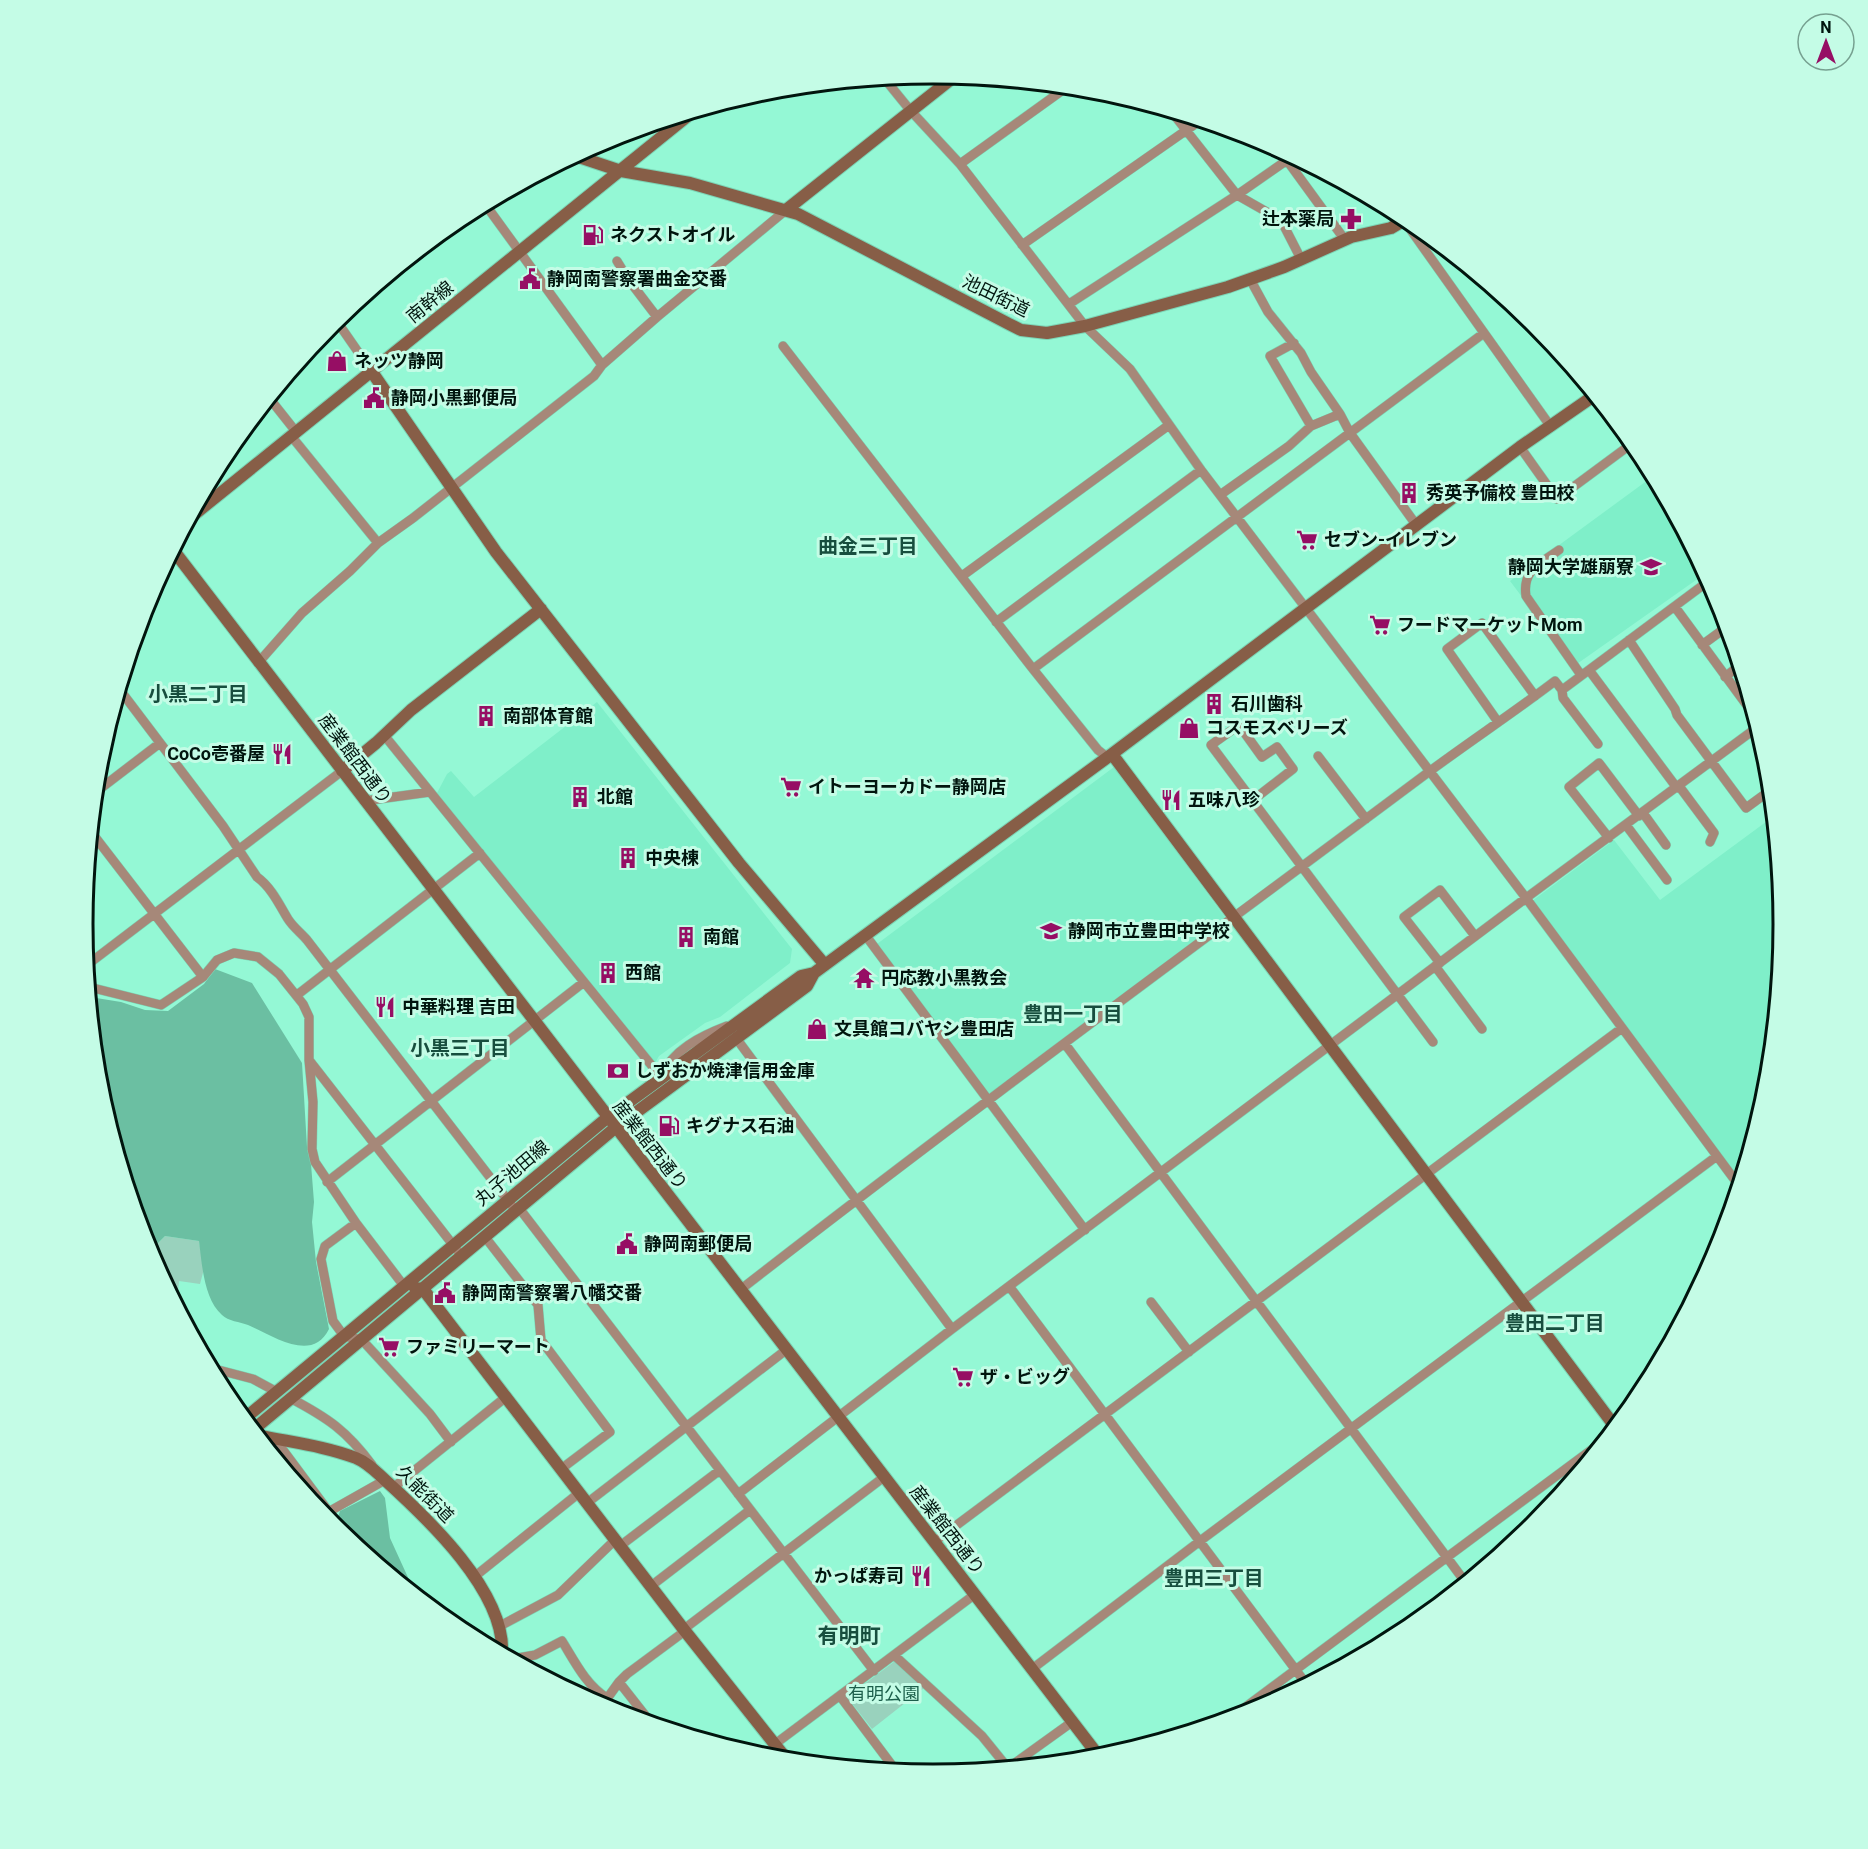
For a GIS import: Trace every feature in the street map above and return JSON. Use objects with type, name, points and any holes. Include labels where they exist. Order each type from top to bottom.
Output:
[{"type":"street","points":[[258,663],[302,613],[378,543],[594,376],[602,365],[657,317],[786,210],[944,84]]},
{"type":"street","points":[[890,86],[960,164],[1085,326],[1130,369],[1235,517],[1526,898],[1735,1179]]},
{"type":"street","points":[[960,164],[1058,93]]},
{"type":"street","points":[[1179,121],[1237,195],[1281,220],[1300,259]]},
{"type":"street","name":"南幹線","points":[[204,507],[676,125]]},
{"type":"street","points":[[1022,245],[1193,126]]},
{"type":"street","name":"池田街道","points":[[587,160],[621,171],[690,183],[786,210],[1021,330],[1047,333],[1085,326],[1228,288],[1345,240],[1391,228],[1396,223]]},
{"type":"street","points":[[1069,304],[1285,161]]},
{"type":"street","points":[[1295,166],[1345,240]]},
{"type":"street","points":[[491,211],[602,365]]},
{"type":"street","points":[[1417,238],[1551,427]]},
{"type":"street","points":[[617,261],[657,317]]},
{"type":"street","points":[[1250,279],[1268,312],[1293,343],[1350,433],[1417,526]]},
{"type":"street","points":[[342,328],[496,552],[739,863],[825,965]]},
{"type":"street","points":[[1033,669],[1484,333]]},
{"type":"street","points":[[1293,343],[1270,356],[1311,426]]},
{"type":"street","points":[[783,346],[1033,669],[1098,750],[1109,756],[1234,918],[1611,1422]]},
{"type":"street","name":"丸子池田線","points":[[259,1425],[615,1128],[732,1034],[740,1021],[801,976],[814,973],[866,936],[1521,447],[1590,400]]},
{"type":"street","points":[[274,405],[294,435],[378,543]]},
{"type":"street","points":[[1220,495],[1289,446],[1311,426],[1340,414]]},
{"type":"street","points":[[962,576],[1169,425]]},
{"type":"street","points":[[1521,447],[1557,499],[1626,448]]},
{"type":"street","points":[[996,622],[1201,470]]},
{"type":"street","points":[[1559,550],[1528,574],[1524,584],[1526,596],[1714,833],[1710,842]]},
{"type":"street","name":"産業館西通り","points":[[178,557],[1094,1750]]},
{"type":"street","points":[[1562,690],[1703,585]]},
{"type":"street","points":[[1675,607],[1745,703]]},
{"type":"street","points":[[94,959],[342,771],[411,710],[540,609]]},
{"type":"street","points":[[1498,722],[1447,649],[1482,623],[1535,696]]},
{"type":"street","points":[[1702,645],[1721,631]]},
{"type":"street","points":[[1629,640],[1677,716],[1746,808],[1764,795]]},
{"type":"street","points":[[1725,677],[1735,669]]},
{"type":"street","points":[[740,1290],[987,1100],[1429,771],[1555,681],[1562,690],[1563,698],[1598,744]]},
{"type":"street","points":[[125,697],[257,877],[284,909],[291,923],[431,1099],[505,1197],[518,1210],[874,1671]]},
{"type":"street","points":[[1253,800],[1293,769],[1277,747],[1262,757],[1239,725],[1211,745],[1433,1042]]},
{"type":"street","points":[[738,1494],[1009,1286],[1752,732]]},
{"type":"street","points":[[384,735],[661,1077],[668,1062],[691,1044],[710,1033],[740,1021]]},
{"type":"street","points":[[106,784],[160,743]]},
{"type":"street","points":[[1318,756],[1366,819]]},
{"type":"street","points":[[1608,838],[1569,787],[1599,764],[1666,844]]},
{"type":"street","points":[[364,801],[430,792]]},
{"type":"street","points":[[1626,825],[1668,880]]},
{"type":"street","points":[[98,841],[203,977]]},
{"type":"street","points":[[297,995],[480,853]]},
{"type":"street","points":[[1475,936],[1440,890],[1404,917],[1482,1029]]},
{"type":"street","points":[[866,936],[1085,1230]]},
{"type":"street","points":[[96,989],[161,1005],[203,977],[217,960],[234,953],[258,957],[279,974],[297,995],[309,1017],[309,1060],[313,1102],[312,1149],[315,1162],[327,1182],[404,1286],[423,1289],[776,1750]]},
{"type":"street","name":"丸子池田線","points":[[251,1413],[453,1245],[505,1197],[661,1077],[807,986],[814,973]]},
{"type":"street","points":[[327,1182],[584,982]]},
{"type":"street","points":[[934,1542],[1622,1028]]},
{"type":"street","points":[[732,1034],[952,1329]]},
{"type":"street","points":[[1065,1044],[1462,1578]]},
{"type":"street","points":[[309,1060],[463,1256]]},
{"type":"street","points":[[1032,1669],[1717,1156]]},
{"type":"street","points":[[356,1224],[325,1246],[321,1259],[333,1321],[344,1336],[362,1340],[430,1414],[452,1442]]},
{"type":"street","points":[[485,1237],[538,1305],[541,1340],[610,1432],[561,1469]]},
{"type":"street","points":[[1009,1286],[1303,1680]]},
{"type":"street","points":[[1151,1302],[1189,1352]]},
{"type":"street","points":[[474,1577],[686,1426],[786,1350]]},
{"type":"street","points":[[223,1371],[253,1379],[277,1392]]},
{"type":"street","points":[[332,1511],[389,1483],[452,1442],[506,1397]]},
{"type":"street","points":[[290,1398],[338,1426],[355,1442],[375,1470]]},
{"type":"street","name":"久能街道","points":[[268,1437],[357,1458],[375,1470],[427,1519],[474,1577],[500,1626],[503,1645]]},
{"type":"street","points":[[274,1438],[302,1479]]},
{"type":"street","points":[[1251,1703],[1587,1453]]},
{"type":"street","points":[[500,1626],[558,1595],[617,1543],[720,1470]]},
{"type":"street","points":[[523,1657],[535,1655],[562,1641],[579,1670],[598,1693],[607,1698],[619,1682],[684,1630],[884,1477]]},
{"type":"street","points":[[651,1586],[750,1510]]},
{"type":"street","points":[[782,1751],[840,1696],[974,1594]]},
{"type":"street","points":[[895,1656],[982,1736],[1001,1762]]},
{"type":"street","points":[[619,1682],[643,1712]]},
{"type":"street","points":[[840,1696],[891,1763]]},
{"type":"street","points":[[1017,1760],[1072,1722]]},
{"type":"shaded area","name":"静岡大学雄萠寮","points":[[1647,481],[1662,504],[1699,578],[1574,666],[1510,581]]},
{"type":"shaded area","points":[[597,702],[792,949],[790,963],[720,1017],[705,1023],[659,1056],[655,1063],[437,793],[451,771],[474,797]]},
{"type":"shaded area","name":"静岡市立豊田中学校","points":[[1114,767],[1226,919],[989,1095],[877,944]]},
{"type":"shaded area","points":[[1768,821],[1773,870],[1773,979],[1758,1088],[1735,1179],[1528,904],[1614,840],[1660,900]]},
{"type":"shaded area","points":[[215,969],[252,983],[302,1063],[307,1147],[311,1164],[314,1202],[312,1222],[316,1262],[329,1329],[322,1339],[313,1345],[291,1344],[222,1315],[211,1300],[208,1291],[199,1241],[165,1236],[156,1245],[138,1195],[122,1142],[110,1088],[97,998],[121,1002],[145,1010],[168,1011],[204,984]]},
{"type":"shaded area","points":[[380,1491],[385,1498],[390,1538],[409,1580],[340,1519],[338,1517],[340,1511]]},
{"type":"green space","points":[[165,1236],[199,1241],[204,1269],[200,1284],[179,1281],[178,1292],[156,1245]]},
{"type":"green space","name":"有明公園","points":[[895,1661],[924,1688],[872,1729],[847,1697]]},
{"type":"place","name":"辻本薬局","points":[[1351,219]]},
{"type":"place","name":"ネクストオイル","points":[[593,235]]},
{"type":"place","name":"静岡南警察署曲金交番","points":[[530,279]]},
{"type":"place","name":"ネッツ静岡","points":[[337,361]]},
{"type":"place","name":"静岡小黒郵便局","points":[[374,398]]},
{"type":"place","name":"秀英予備校 豊田校","points":[[1409,493]]},
{"type":"place","name":"セブン-イレブン","points":[[1307,540]]},
{"type":"place","name":"静岡大学雄萠寮","points":[[1651,567]]},
{"type":"place","name":"フードマーケットMom","points":[[1380,625]]},
{"type":"place","name":"石川歯科","points":[[1214,704]]},
{"type":"place","name":"南部体育館","points":[[486,716]]},
{"type":"place","name":"コスモスベリーズ","points":[[1189,728]]},
{"type":"place","name":"CoCo壱番屋","points":[[282,754]]},
{"type":"place","name":"イトーヨーカドー静岡店","points":[[791,787]]},
{"type":"place","name":"北館","points":[[580,797]]},
{"type":"place","name":"五味八珍","points":[[1171,800]]},
{"type":"place","name":"中央棟","points":[[628,858]]},
{"type":"place","name":"静岡市立豊田中学校","points":[[1051,931]]},
{"type":"place","name":"南館","points":[[686,937]]},
{"type":"place","name":"西館","points":[[608,973]]},
{"type":"place","name":"円応教小黒教会","points":[[864,978]]},
{"type":"place","name":"中華料理 吉田","points":[[385,1007]]},
{"type":"place","name":"文具館コバヤシ豊田店","points":[[817,1029]]},
{"type":"place","name":"しずおか焼津信用金庫","points":[[618,1071]]},
{"type":"place","name":"キグナス石油","points":[[669,1126]]},
{"type":"place","name":"静岡南郵便局","points":[[627,1244]]},
{"type":"place","name":"静岡南警察署八幡交番","points":[[445,1293]]},
{"type":"place","name":"ファミリーマート","points":[[389,1347]]},
{"type":"place","name":"ザ・ビッグ","points":[[963,1377]]},
{"type":"place","name":"かっぱ寿司","points":[[921,1576]]},
{"type":"district","name":"曲金三丁目","points":[[868,546]]},
{"type":"district","name":"小黒二丁目","points":[[198,694]]},
{"type":"district","name":"豊田一丁目","points":[[1073,1014]]},
{"type":"district","name":"小黒三丁目","points":[[460,1048]]},
{"type":"district","name":"豊田二丁目","points":[[1555,1323]]},
{"type":"district","name":"豊田三丁目","points":[[1214,1578]]},
{"type":"district","name":"有明町","points":[[849,1636]]}]
